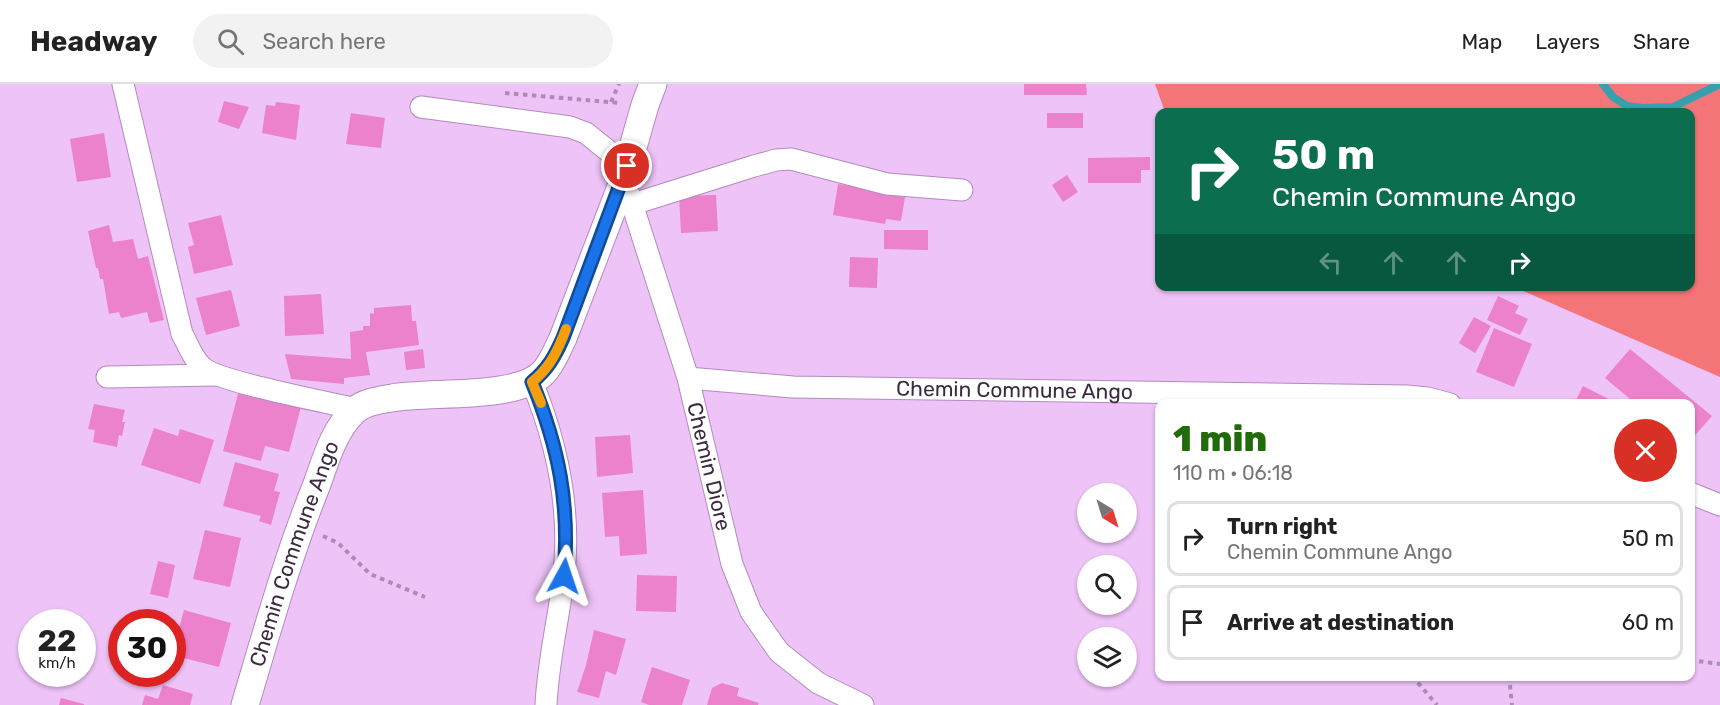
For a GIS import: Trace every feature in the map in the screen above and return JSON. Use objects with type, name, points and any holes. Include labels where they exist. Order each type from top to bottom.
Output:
[{"type":"street","points":[[123,84],[182,334],[201,367],[215,375]]},
{"type":"street","points":[[107,377],[215,375],[356,409],[371,402],[399,397],[497,390],[532,382],[552,361],[628,183],[649,95]]},
{"type":"street","points":[[421,107],[570,127],[586,133],[628,183]]},
{"type":"street","points":[[628,183],[791,159],[887,184],[962,190]]},
{"type":"street","name":"Chemin Diore","points":[[628,183],[688,378],[732,564],[751,612],[779,652],[818,684],[864,705]]},
{"type":"street","name":"Chemin Commune Ango","points":[[688,378],[793,387],[1407,396],[1432,399]]},
{"type":"street","points":[[532,382],[555,449],[566,519],[564,576],[552,645],[546,705]]},
{"type":"street","name":"Chemin Commune Ango","points":[[244,705],[300,527],[338,432],[343,422],[356,409]]},
{"type":"street","points":[[1695,496],[1720,505]]},
{"type":"path","points":[[611,102],[619,84]]},
{"type":"path","points":[[493,92],[611,102],[649,95]]},
{"type":"path","points":[[300,527],[338,543],[370,574],[425,597]]},
{"type":"path","points":[[1695,661],[1720,664]]},
{"type":"path","points":[[1416,681],[1437,705]]},
{"type":"path","points":[[1510,681],[1512,705]]},
{"type":"shaded area","points":[[1155,84],[1720,84],[1720,377],[1523,291],[1695,291],[1695,108],[1164,108]]},
{"type":"building","points":[[1024,84],[1086,84],[1087,95],[1024,95]]},
{"type":"building","points":[[224,101],[249,107],[239,129],[218,122]]},
{"type":"building","points":[[276,102],[300,105],[296,140],[262,133],[266,105],[275,106]]},
{"type":"building","points":[[351,113],[385,118],[381,148],[346,144]]},
{"type":"building","points":[[1047,113],[1083,113],[1083,128],[1047,128]]},
{"type":"building","points":[[104,133],[111,177],[77,182],[70,139]]},
{"type":"building","points":[[1150,157],[1150,170],[1141,170],[1141,183],[1088,183],[1088,158]]},
{"type":"building","points":[[1067,175],[1078,192],[1063,202],[1052,185]]},
{"type":"building","points":[[838,184],[890,192],[890,195],[905,197],[901,221],[886,219],[885,224],[833,215]]},
{"type":"building","points":[[716,195],[718,231],[681,233],[679,196]]},
{"type":"building","points":[[221,215],[233,265],[194,274],[188,247],[194,245],[188,223]]},
{"type":"building","points":[[109,225],[113,242],[133,239],[138,259],[148,256],[164,320],[150,323],[147,312],[121,318],[119,312],[109,314],[103,279],[100,279],[98,268],[96,268],[88,231]]},
{"type":"building","points":[[884,230],[928,230],[928,250],[884,249]]},
{"type":"building","points":[[850,257],[878,258],[877,288],[849,287]]},
{"type":"building","points":[[231,290],[240,326],[206,335],[196,298]]},
{"type":"building","points":[[321,294],[324,334],[285,336],[284,296]]},
{"type":"building","points":[[1498,296],[1519,306],[1515,313],[1528,319],[1520,335],[1487,320]]},
{"type":"building","points":[[411,305],[412,321],[416,321],[419,345],[366,352],[370,375],[344,378],[344,384],[291,379],[285,354],[351,359],[350,332],[363,330],[363,326],[370,326],[370,313],[374,314],[374,308]]},
{"type":"building","points":[[1474,317],[1491,326],[1475,353],[1459,343]]},
{"type":"building","points":[[1494,328],[1532,344],[1514,387],[1476,372]]},
{"type":"building","points":[[423,349],[425,368],[406,370],[404,352]]},
{"type":"building","points":[[1630,349],[1691,399],[1630,399],[1605,378]]},
{"type":"building","points":[[1583,386],[1609,399],[1576,399]]},
{"type":"building","points":[[239,390],[301,407],[289,452],[265,446],[261,461],[223,451]]},
{"type":"building","points":[[1695,402],[1712,416],[1695,435]]},
{"type":"building","points":[[94,404],[125,410],[122,436],[119,435],[117,447],[93,442],[95,430],[88,429]]},
{"type":"building","points":[[154,428],[178,436],[180,429],[214,440],[200,484],[141,465]]},
{"type":"building","points":[[630,435],[633,473],[597,477],[595,437]]},
{"type":"building","points":[[235,462],[279,474],[274,491],[280,492],[271,525],[259,521],[261,516],[223,506]]},
{"type":"building","points":[[643,490],[647,554],[620,556],[619,536],[605,537],[602,493]]},
{"type":"building","points":[[205,530],[241,538],[230,587],[193,579]]},
{"type":"building","points":[[158,561],[175,565],[168,598],[150,594]]},
{"type":"building","points":[[637,575],[677,576],[676,612],[636,611]]},
{"type":"building","points":[[186,611],[231,623],[219,667],[186,659]]},
{"type":"building","points":[[594,630],[626,639],[616,675],[606,671],[599,698],[577,692]]},
{"type":"building","points":[[652,667],[690,680],[682,705],[649,705],[641,702]]},
{"type":"building","points":[[722,683],[739,688],[737,696],[759,703],[758,705],[707,705],[712,688]]},
{"type":"building","points":[[162,687],[193,694],[190,705],[142,705],[145,695],[158,699]]},
{"type":"building","points":[[61,698],[84,704],[84,705],[59,705]]},
{"type":"waterway","points":[[1603,84],[1613,97],[1627,106],[1643,108],[1673,107],[1720,84]]},
{"type":"slow traffic","points":[[541,403],[532,382],[552,361],[566,329]]},
{"type":"route","points":[[564,576],[566,519],[560,470],[545,415],[532,382],[552,361],[563,338],[627,166]]}]
